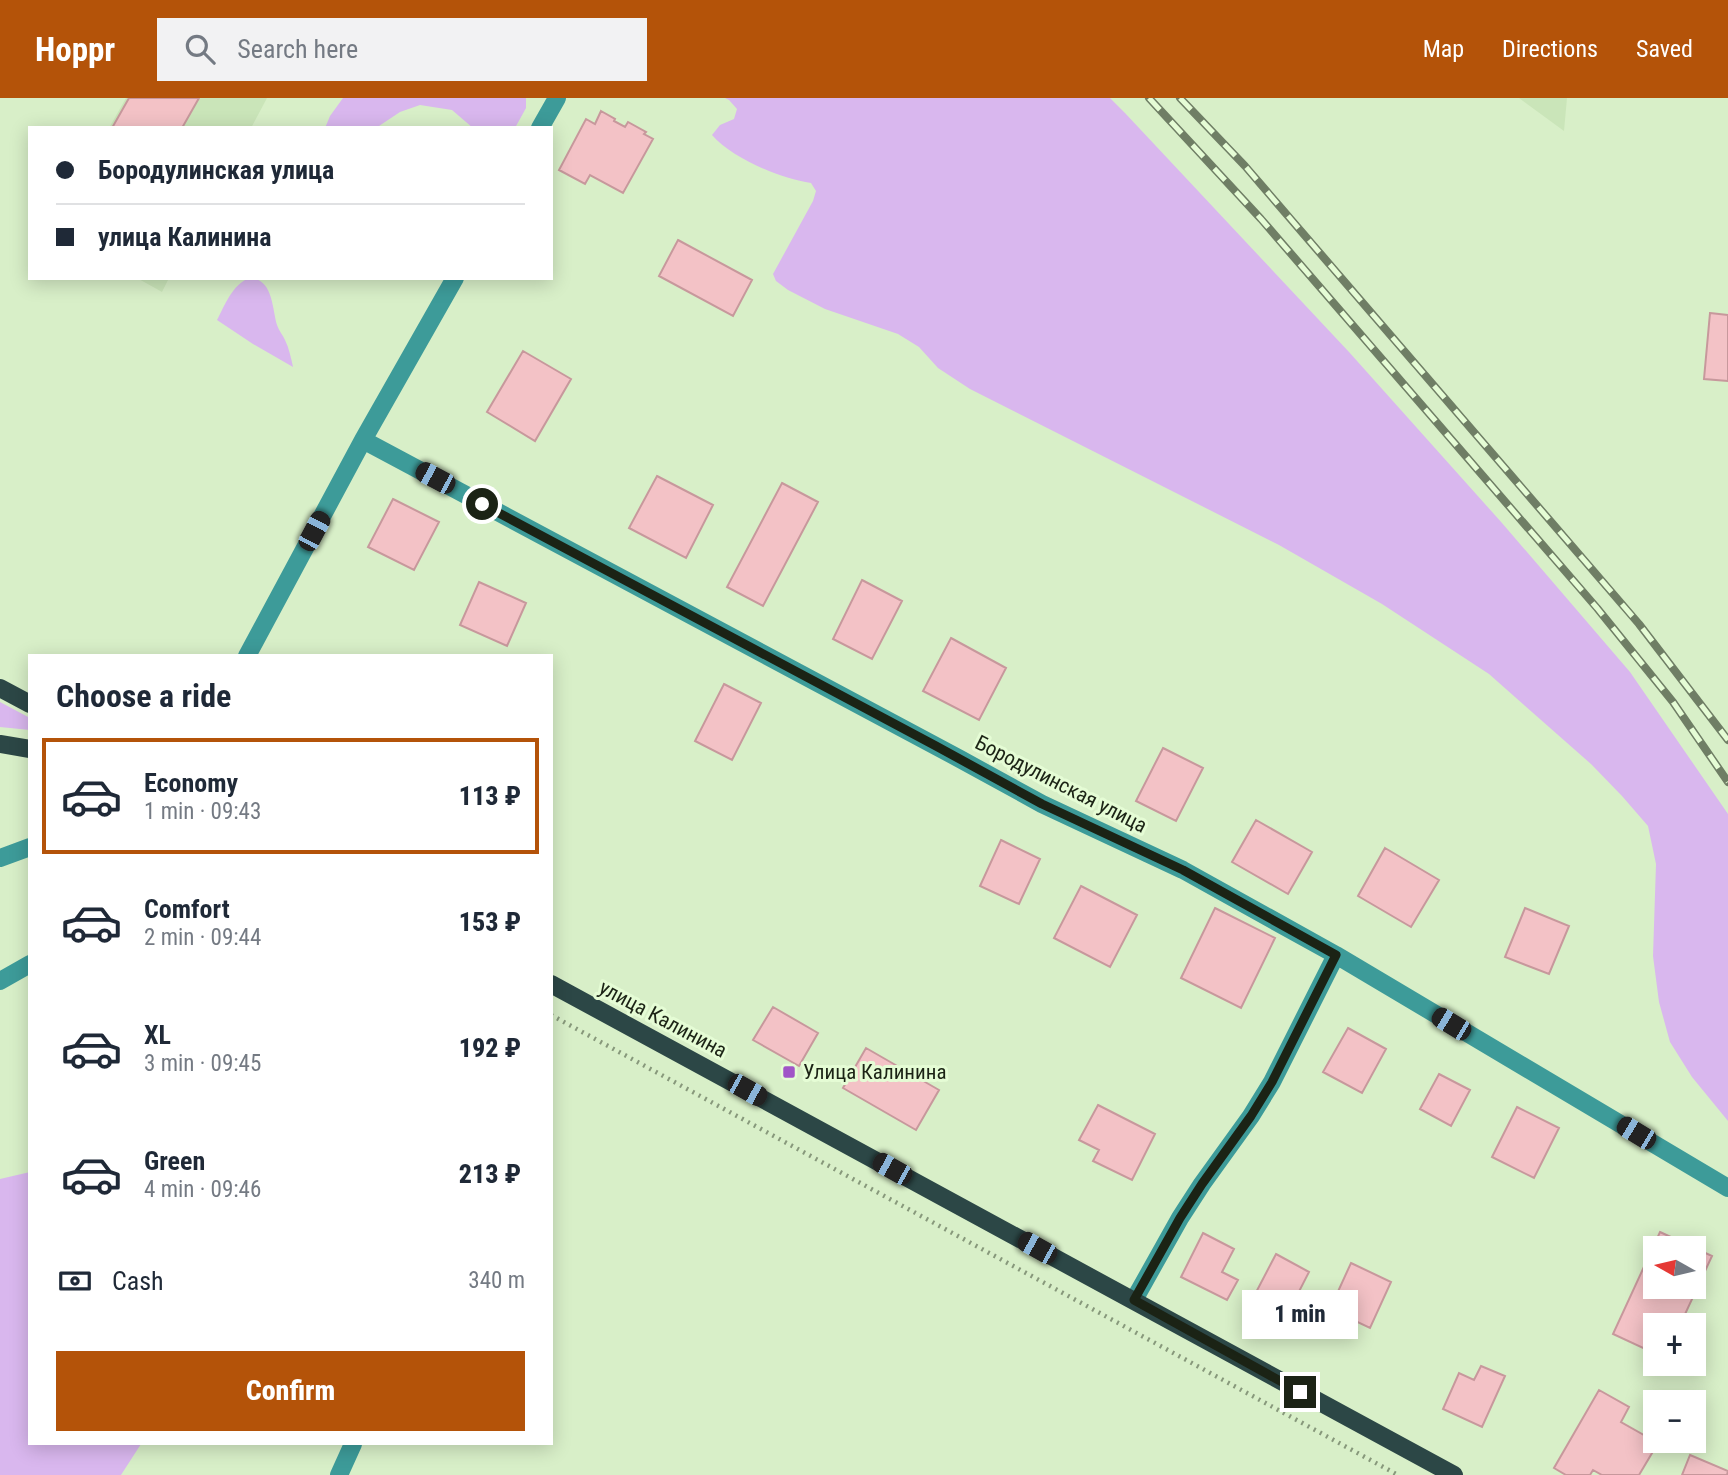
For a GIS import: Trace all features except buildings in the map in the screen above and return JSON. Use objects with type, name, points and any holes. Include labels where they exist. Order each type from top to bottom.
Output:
[{"type":"main road","points":[[0,688],[28,703]]},
{"type":"main road","points":[[0,744],[28,748]]},
{"type":"main road","name":"улица Калинина","points":[[553,985],[1454,1475]]},
{"type":"street","points":[[541,126],[557,98]]},
{"type":"street","points":[[248,654],[363,440],[454,280]]},
{"type":"street","name":"Бородулинская улица","points":[[363,440],[1042,804],[1183,870],[1336,955],[1728,1188]]},
{"type":"street","points":[[0,858],[28,848]]},
{"type":"street","points":[[1134,1300],[1180,1218],[1272,1082],[1336,955]]},
{"type":"street","points":[[0,981],[28,965]]},
{"type":"street","points":[[339,1475],[354,1445]]},
{"type":"path","points":[[553,1016],[1398,1475]]},
{"type":"shaded area","points":[[126,98],[267,98],[252,126],[110,126]]},
{"type":"shaded area","points":[[343,98],[526,98],[526,108],[516,126],[471,126],[452,110],[420,105],[400,112],[379,126],[326,126]]},
{"type":"shaded area","points":[[725,98],[1110,98],[1125,113],[1349,352],[1502,523],[1630,672],[1728,814],[1728,1121],[1692,1077],[1670,1042],[1659,1002],[1653,956],[1656,864],[1648,826],[1591,764],[1489,674],[1382,604],[1279,545],[970,389],[938,368],[919,347],[898,334],[825,309],[776,281],[773,274],[816,191],[811,183],[785,177],[744,159],[712,135],[720,125],[734,119],[737,109]]},
{"type":"shaded area","points":[[1519,98],[1567,98],[1564,131]]},
{"type":"shaded area","points":[[141,280],[168,280],[162,292]]},
{"type":"shaded area","points":[[258,280],[267,288],[293,367],[217,320],[234,290],[243,281]]},
{"type":"shaded area","points":[[0,702],[28,717],[28,730],[0,727]]},
{"type":"shaded area","points":[[28,1172],[28,1445],[140,1445],[121,1475],[0,1475],[0,1179]]},
{"type":"railway","points":[[1149,98],[1261,219],[1597,608],[1673,702],[1728,782]]},
{"type":"railway","points":[[1180,98],[1245,166],[1639,624],[1728,740]]},
{"type":"place","name":"Улица Калинина","points":[[789,1072]]},
{"type":"route","points":[[482,504],[1042,804],[1183,870],[1336,955],[1272,1082],[1180,1218],[1134,1300],[1300,1392]]}]
